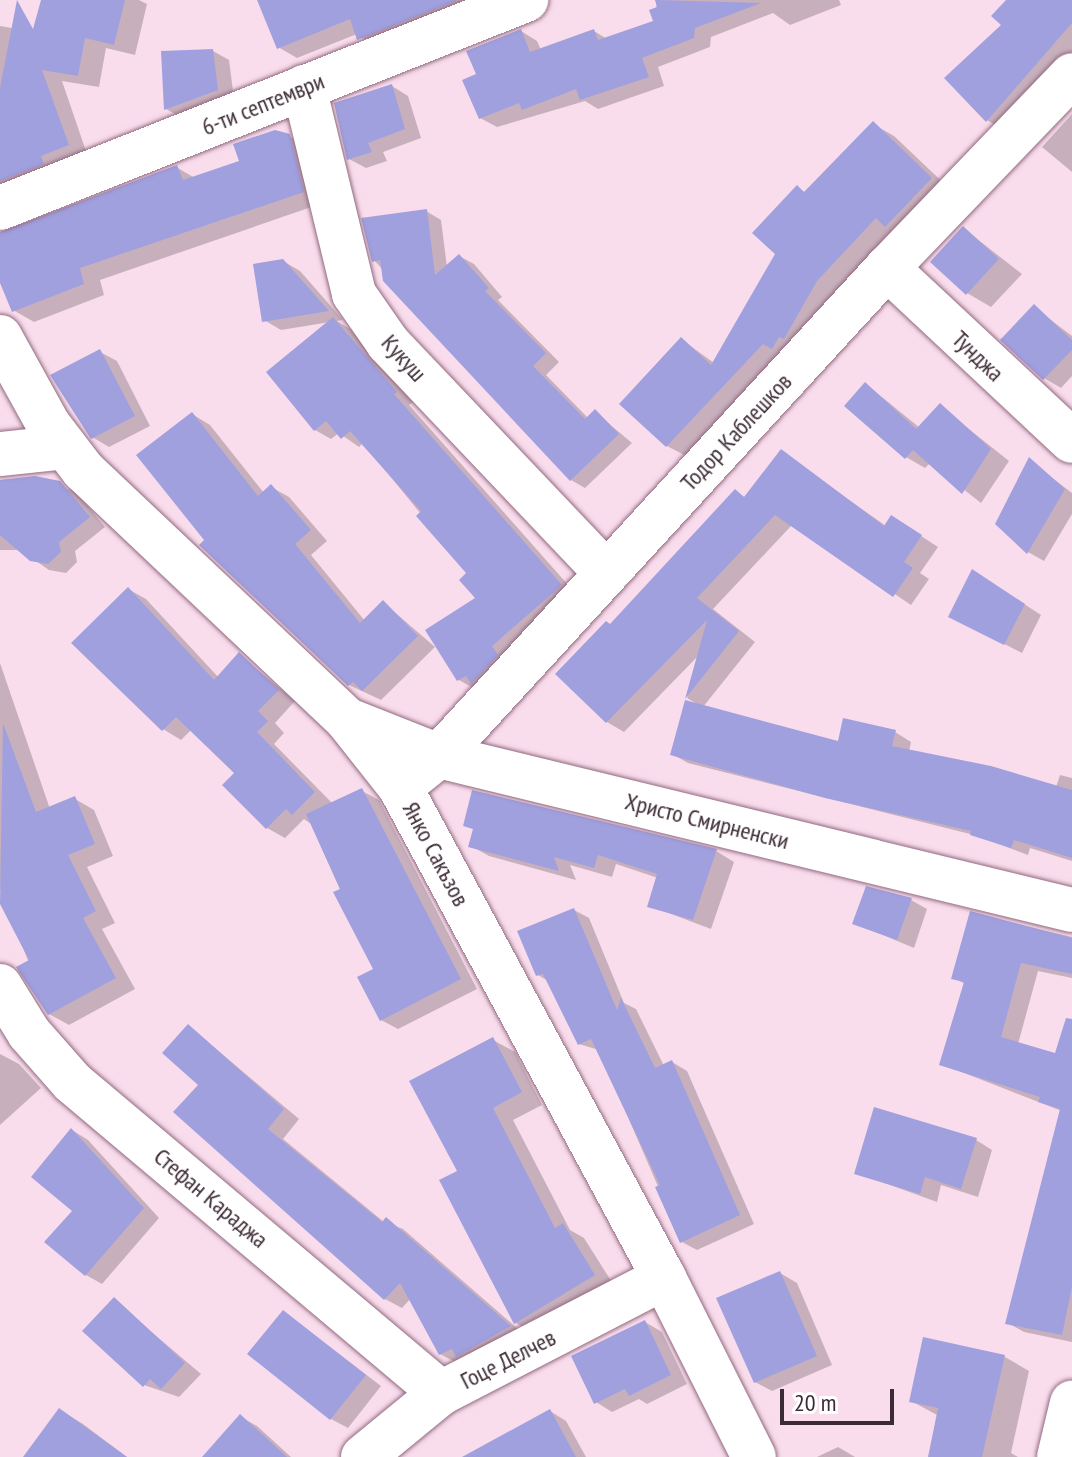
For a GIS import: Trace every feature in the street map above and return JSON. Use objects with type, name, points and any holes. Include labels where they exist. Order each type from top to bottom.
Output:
[{"type":"street","name":"6-ти септември","points":[[0,208],[526,0]]},
{"type":"street","name":"Тодор Каблешков","points":[[400,787],[439,756],[887,268],[1072,75]]},
{"type":"street","name":"Кукуш","points":[[304,87],[354,294],[388,343],[606,573]]},
{"type":"street","name":"Тунджа","points":[[887,268],[1072,441]]},
{"type":"street","name":"Янко Сакъзов","points":[[0,337],[65,447],[83,470],[347,720],[400,787],[664,1278],[754,1457]]},
{"type":"street","points":[[0,454],[65,447]]},
{"type":"street","name":"Христо Смирненски","points":[[347,720],[439,756],[1072,910]]},
{"type":"street","name":"Стефан Караджа","points":[[0,986],[29,1033],[72,1082],[441,1393]]},
{"type":"street","name":"Гоце Делчев","points":[[363,1457],[441,1393],[664,1278]]},
{"type":"street","points":[[1059,1457],[1072,1403]]},
{"type":"building","points":[[17,0],[33,29],[41,0],[125,0],[114,45],[85,38],[78,76],[42,70],[69,145],[41,156],[44,164],[0,181],[0,88]]},
{"type":"building","points":[[257,0],[456,1],[357,40],[350,19],[277,49]]},
{"type":"building","points":[[655,0],[761,3],[695,28],[694,38],[642,58],[649,77],[580,100],[576,89],[522,110],[519,103],[479,119],[462,80],[476,74],[466,51],[521,29],[530,52],[594,29],[598,40],[653,21],[649,10],[657,7]]},
{"type":"building","points":[[1006,0],[1072,0],[1072,23],[986,122],[944,78],[1001,25],[991,16]]},
{"type":"building","points":[[213,49],[218,90],[164,110],[161,51]]},
{"type":"building","points":[[392,84],[405,129],[368,143],[372,152],[347,160],[334,103]]},
{"type":"building","points":[[873,121],[932,178],[885,227],[876,218],[817,281],[784,339],[779,337],[772,349],[763,344],[666,447],[619,404],[681,337],[711,365],[775,254],[752,233],[797,185],[804,192]]},
{"type":"building","points":[[275,130],[290,134],[304,192],[80,268],[84,284],[12,312],[0,283],[0,232],[177,165],[183,180],[239,161],[233,144]]},
{"type":"building","points":[[427,209],[435,275],[459,254],[489,288],[485,291],[546,353],[533,366],[585,419],[595,409],[619,434],[570,481],[383,281],[380,260],[372,262],[361,218]]},
{"type":"building","points":[[963,226],[999,259],[966,295],[930,262]]},
{"type":"building","points":[[283,259],[329,311],[262,322],[253,264]]},
{"type":"building","points":[[1034,304],[1072,340],[1072,350],[1043,380],[1000,340]]},
{"type":"building","points":[[333,317],[397,392],[394,394],[562,585],[492,646],[498,655],[471,684],[466,676],[457,681],[425,630],[475,598],[459,580],[466,573],[416,516],[421,511],[350,431],[341,439],[326,421],[314,431],[266,372]]},
{"type":"building","points":[[100,349],[135,416],[91,439],[50,375]]},
{"type":"building","points":[[865,382],[916,429],[940,403],[991,449],[962,494],[913,450],[905,459],[844,406]]},
{"type":"building","points":[[192,412],[258,496],[271,484],[311,530],[295,544],[360,623],[383,600],[418,636],[362,691],[353,682],[348,686],[199,545],[204,540],[136,455]]},
{"type":"building","points":[[781,449],[884,526],[891,515],[922,535],[904,562],[913,568],[893,597],[775,515],[697,598],[739,631],[685,699],[707,620],[606,723],[555,674],[606,621],[610,624],[735,489],[744,497]]},
{"type":"building","points":[[1029,457],[1065,489],[1027,554],[995,524]]},
{"type":"building","points":[[35,476],[60,481],[90,517],[59,542],[61,552],[48,564],[30,561],[0,535],[0,480]]},
{"type":"building","points":[[972,569],[1025,604],[1004,645],[948,617]]},
{"type":"building","points":[[128,587],[214,680],[239,652],[279,690],[258,711],[268,721],[257,732],[315,792],[292,815],[286,809],[266,829],[222,785],[234,773],[176,717],[162,731],[71,643]]},
{"type":"building","points":[[685,700],[838,741],[843,718],[896,730],[892,746],[991,766],[1072,790],[1072,858],[1014,840],[1011,848],[970,835],[971,831],[825,798],[670,755]]},
{"type":"building","points":[[3,723],[36,812],[75,796],[95,844],[68,855],[96,911],[83,918],[116,978],[48,1015],[16,967],[29,960],[0,904]]},
{"type":"building","points":[[362,788],[461,979],[380,1021],[357,977],[373,969],[333,892],[340,889],[306,814]]},
{"type":"building","points":[[472,790],[717,849],[693,920],[647,907],[657,874],[598,855],[594,868],[554,857],[559,871],[468,847],[473,829],[463,826]]},
{"type":"building","points":[[866,886],[912,898],[897,940],[852,924]]},
{"type":"building","points":[[574,908],[617,1010],[621,998],[655,1068],[672,1060],[740,1215],[680,1243],[655,1187],[660,1185],[591,1039],[578,1045],[543,974],[536,976],[517,931]]},
{"type":"building","points":[[970,911],[1072,938],[1072,974],[1021,963],[1001,1037],[1055,1053],[1066,1018],[1072,1019],[1072,1287],[1062,1335],[1005,1324],[1060,1109],[1038,1102],[1040,1097],[939,1065],[964,982],[951,979]]},
{"type":"building","points":[[188,1024],[284,1109],[268,1129],[382,1222],[386,1217],[511,1326],[456,1357],[452,1349],[439,1355],[400,1283],[384,1300],[173,1112],[198,1085],[162,1053]]},
{"type":"building","points":[[493,1037],[522,1092],[493,1108],[555,1228],[563,1223],[595,1275],[514,1324],[439,1180],[457,1171],[409,1081]]},
{"type":"building","points":[[874,1107],[977,1138],[961,1189],[925,1177],[920,1194],[854,1174]]},
{"type":"building","points":[[71,1128],[144,1208],[85,1276],[44,1242],[72,1211],[31,1177]]},
{"type":"building","points":[[780,1271],[817,1356],[754,1383],[716,1298]]},
{"type":"building","points":[[114,1297],[185,1363],[161,1389],[150,1379],[143,1387],[82,1331]]},
{"type":"building","points":[[283,1310],[366,1375],[330,1420],[247,1354]]},
{"type":"building","points":[[645,1320],[671,1375],[629,1396],[625,1389],[594,1404],[571,1356]]},
{"type":"building","points":[[923,1337],[1005,1355],[982,1457],[928,1457],[938,1408],[909,1402]]},
{"type":"building","points":[[59,1408],[127,1457],[23,1457]]},
{"type":"building","points":[[550,1409],[576,1457],[462,1457]]},
{"type":"building","points":[[240,1414],[287,1457],[202,1457]]}]
